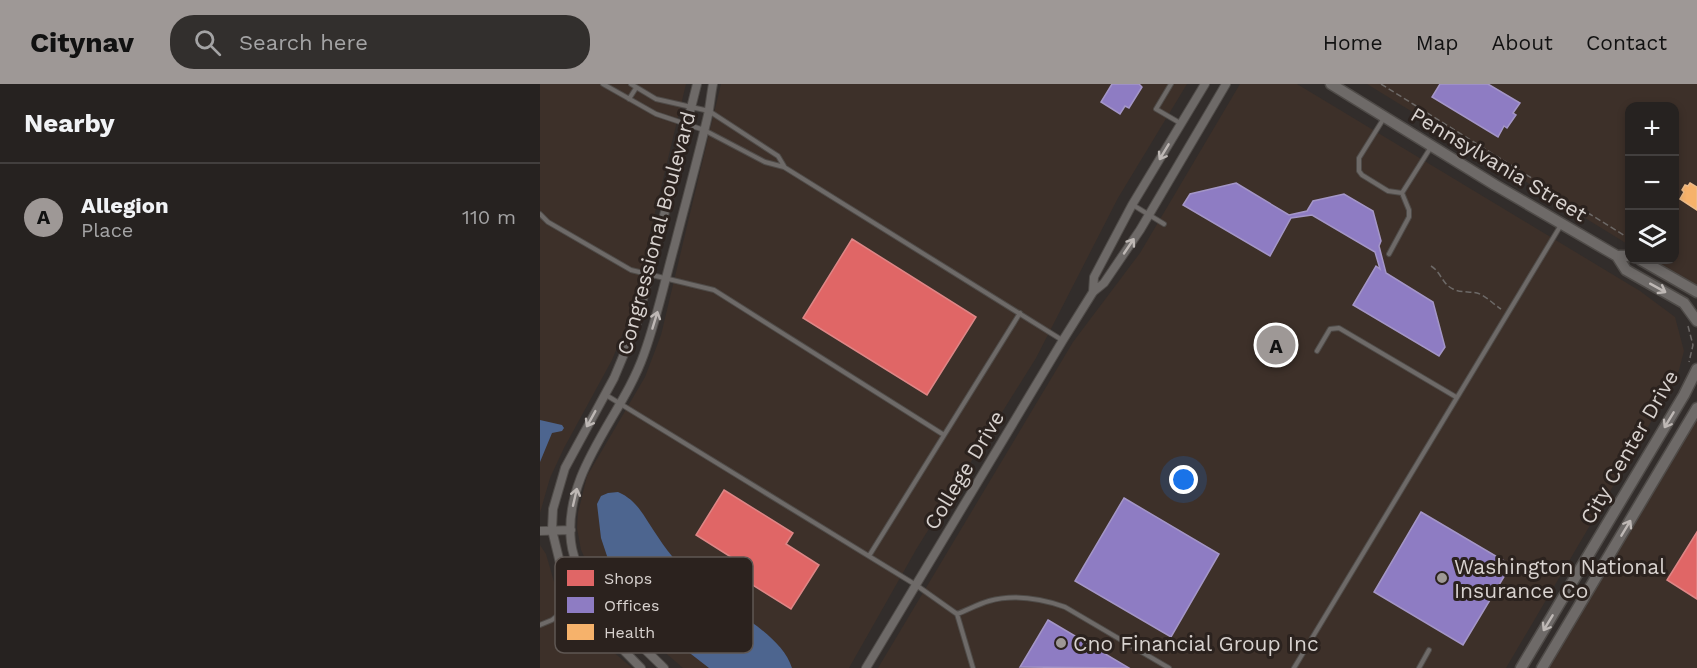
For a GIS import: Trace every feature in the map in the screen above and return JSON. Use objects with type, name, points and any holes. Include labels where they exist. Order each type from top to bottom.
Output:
[{"type":"street","name":"Congressional Boulevard","points":[[558,557],[552,531],[553,509],[565,468],[614,378],[637,322],[697,84]]},
{"type":"street","name":"Congressional Boulevard","points":[[576,557],[571,545],[571,530],[573,504],[579,479],[644,356],[709,111],[713,84]]},
{"type":"street","name":"College Drive","points":[[1094,292],[1094,278],[1132,205],[1205,84]]},
{"type":"street","name":"College Drive","points":[[866,668],[1063,340],[1094,292],[1104,283],[1148,215],[1226,84]]},
{"type":"street","name":"Pennsylvania Street","points":[[1331,84],[1561,225],[1617,256],[1626,270],[1684,303],[1697,321]]},
{"type":"street","name":"Pennsylvania Street","points":[[1617,256],[1625,256]]},
{"type":"street","points":[[1648,264],[1697,292]]},
{"type":"street","name":"City Center Drive","points":[[1521,668],[1684,395],[1692,368]]},
{"type":"street","name":"City Center Drive","points":[[1542,668],[1697,408]]},
{"type":"street","points":[[540,531],[571,530]]},
{"type":"street","name":"Congressional Boulevard","points":[[649,653],[664,668]]},
{"type":"street","name":"Congressional Boulevard","points":[[628,655],[641,668]]},
{"type":"lane","points":[[603,84],[656,114],[704,130],[765,162],[784,167],[1063,340]]},
{"type":"lane","points":[[631,84],[656,99],[709,111],[778,156],[784,167]]},
{"type":"lane","points":[[1171,84],[1156,108],[1181,123]]},
{"type":"lane","points":[[629,99],[636,88]]},
{"type":"lane","points":[[1384,117],[1359,158],[1359,171],[1388,191],[1402,193]]},
{"type":"lane","points":[[1402,193],[1431,146]]},
{"type":"lane","points":[[1389,254],[1408,216],[1409,210],[1402,193]]},
{"type":"lane","points":[[1132,205],[1164,224]]},
{"type":"lane","points":[[540,214],[548,222],[631,270],[714,290],[944,435]]},
{"type":"lane","points":[[1294,668],[1561,225]]},
{"type":"lane","points":[[869,556],[1020,314]]},
{"type":"lane","points":[[1317,351],[1330,329],[1339,328],[1456,397]]},
{"type":"lane","points":[[604,394],[869,556],[957,614],[973,668]]},
{"type":"lane","points":[[957,614],[989,601],[1016,598],[1048,601],[1065,607],[1169,668]]},
{"type":"lane","points":[[540,625],[555,618]]},
{"type":"lane","points":[[1419,668],[1429,650]]},
{"type":"path","points":[[1381,84],[1562,197]]},
{"type":"path","points":[[1580,208],[1625,236]]},
{"type":"path","points":[[1431,266],[1437,269],[1442,280],[1453,289],[1463,293],[1478,293],[1502,309]]},
{"type":"path","points":[[1685,321],[1693,345],[1692,368]]},
{"type":"shaded area","points":[[540,84],[686,84],[630,316],[612,360],[550,478],[540,513]]},
{"type":"shaded area","points":[[721,84],[1187,84],[1118,198],[1036,358],[917,548],[849,668],[683,668],[666,653],[753,653],[753,557],[584,557],[577,528],[578,513],[587,476],[645,377],[661,335]]},
{"type":"shaded area","points":[[1240,84],[1297,84],[1640,291],[1675,317],[1684,351],[1679,370],[1665,398],[1506,668],[878,668],[1073,342],[1140,253]]},
{"type":"shaded area","points":[[1367,84],[1697,84],[1697,287],[1660,264],[1679,264],[1679,102],[1625,102],[1625,243]]},
{"type":"shaded area","points":[[1697,416],[1697,668],[1547,668]]},
{"type":"shaded area","points":[[540,545],[546,554],[555,585],[555,653],[614,653],[632,668],[540,668]]},
{"type":"water","points":[[540,420],[562,425],[564,428],[562,431],[552,433],[540,462]]},
{"type":"water","points":[[618,492],[631,500],[673,557],[607,557],[601,538],[597,504],[601,496]]},
{"type":"water","points":[[753,623],[779,646],[787,656],[792,668],[709,668],[690,653],[753,653]]},
{"type":"building: Shops","points":[[852,239],[976,317],[927,395],[803,318]]},
{"type":"building: Shops","points":[[724,490],[793,533],[786,544],[819,565],[791,609],[753,585],[753,557],[731,557],[696,535]]},
{"type":"building: Shops","points":[[1697,532],[1697,599],[1667,580]]},
{"type":"building: Offices","points":[[1112,84],[1139,84],[1142,87],[1129,108],[1125,106],[1120,114],[1101,102]]},
{"type":"building: Offices","points":[[1440,84],[1488,84],[1520,103],[1513,113],[1516,115],[1507,128],[1504,126],[1498,137],[1432,97]]},
{"type":"building: Offices","points":[[1236,183],[1289,215],[1307,211],[1313,201],[1344,194],[1373,211],[1386,273],[1433,302],[1445,347],[1439,356],[1353,305],[1376,266],[1380,269],[1375,252],[1312,215],[1291,218],[1270,256],[1183,205],[1190,194]]},
{"type":"building: Offices","points":[[1124,498],[1219,554],[1171,637],[1075,581]]},
{"type":"building: Offices","name":"Washington National Insurance Co","points":[[1421,512],[1511,565],[1463,645],[1374,592]]},
{"type":"building: Offices","name":"Cno Financial Group Inc","points":[[1048,620],[1129,668],[1020,667]]},
{"type":"building: Health","points":[[1690,183],[1697,187],[1697,210],[1680,199],[1685,185],[1688,186]]},
{"type":"place","name":"Allegion","points":[[1276,345]]},
{"type":"place","name":"Washington National Insurance Co","points":[[1442,578]]},
{"type":"place","name":"Cno Financial Group Inc","points":[[1061,643]]}]
